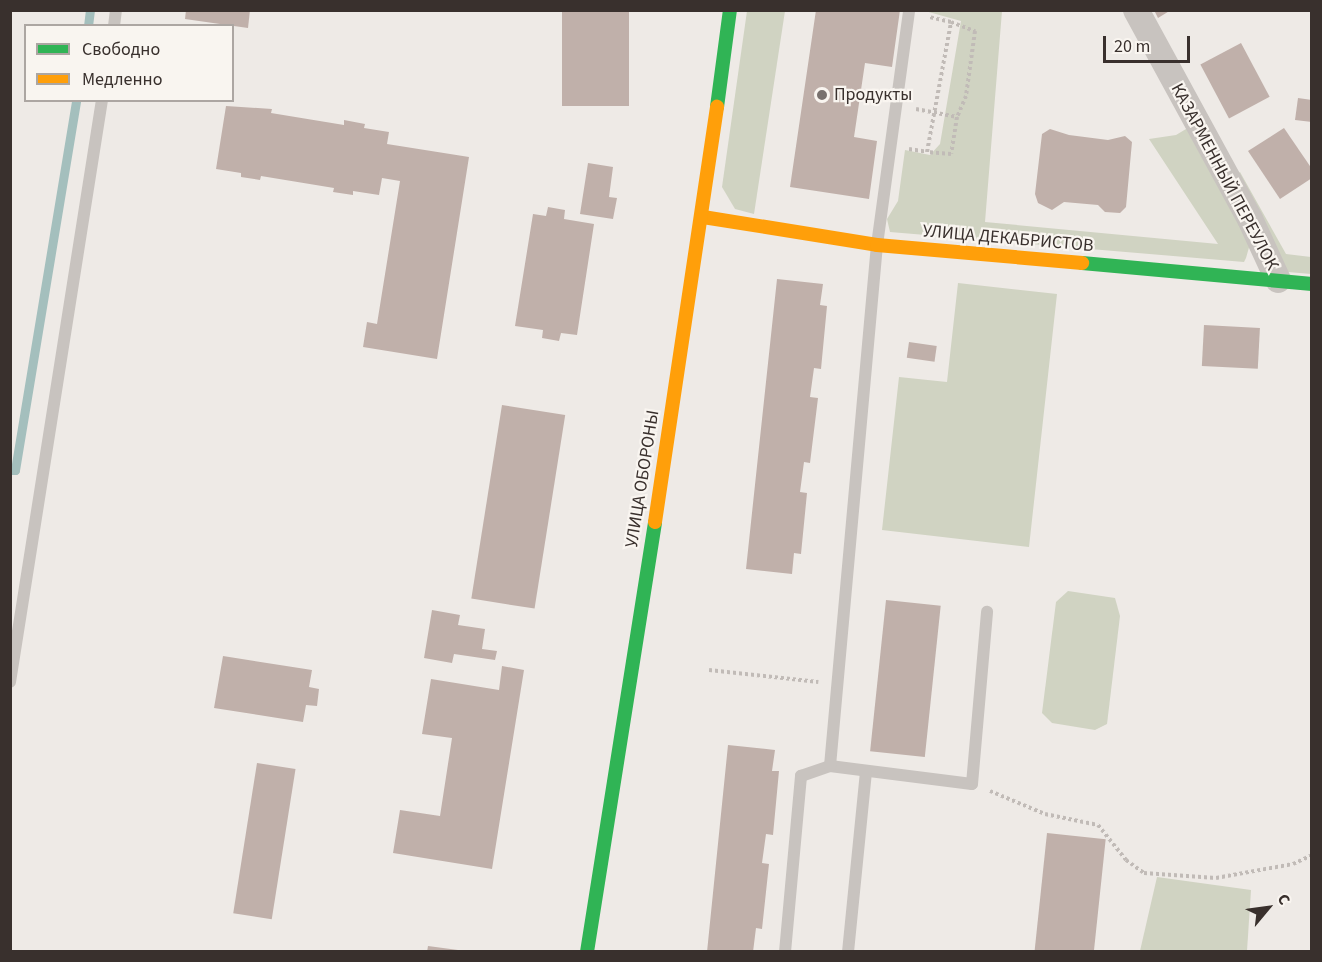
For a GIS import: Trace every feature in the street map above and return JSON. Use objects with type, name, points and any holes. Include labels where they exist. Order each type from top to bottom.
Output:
[{"type":"street","name":"УЛИЦА ОБОРОНЫ","points":[[587,951],[703,217],[730,10]]},
{"type":"street","name":"КАЗАРМЕННЫЙ ПЕРЕУЛОК","points":[[1136,10],[1250,219],[1278,280]]},
{"type":"street","name":"УЛИЦА ДЕКАБРИСТОВ","points":[[703,217],[878,245],[1311,284]]},
{"type":"lane","points":[[830,766],[835,683],[888,146],[909,12]]},
{"type":"lane","points":[[10,682],[102,102]]},
{"type":"lane","points":[[785,951],[801,776],[830,766],[972,784],[987,612]]},
{"type":"lane","points":[[848,951],[866,772]]},
{"type":"path","points":[[888,146],[951,154],[957,117],[966,96],[975,31],[951,22],[909,12]]},
{"type":"path","points":[[927,152],[951,22]]},
{"type":"path","points":[[894,105],[957,117]]},
{"type":"path","points":[[709,670],[835,683]]},
{"type":"path","points":[[972,784],[1045,814],[1098,825],[1126,860],[1144,873],[1216,878],[1293,864],[1311,855]]},
{"type":"green space","points":[[747,11],[785,11],[754,214],[735,209],[722,187]]},
{"type":"green space","points":[[925,11],[1002,11],[985,222],[1218,244],[1149,139],[1176,135],[1191,126],[1250,244],[1244,262],[890,232],[887,219],[898,201],[905,150],[930,155],[940,144],[961,21]]},
{"type":"green space","points":[[1240,172],[1286,254],[1311,257],[1311,274],[1288,272],[1235,176]]},
{"type":"green space","points":[[958,283],[1057,294],[1029,547],[882,530],[899,377],[947,382]]},
{"type":"green space","points":[[1068,591],[1115,598],[1120,616],[1107,724],[1095,730],[1052,723],[1042,713],[1056,602]]},
{"type":"green space","points":[[1157,877],[1251,890],[1247,951],[1140,951]]},
{"type":"building","points":[[186,10],[250,10],[248,28],[234,26],[234,24],[185,19]]},
{"type":"building","points":[[562,10],[629,10],[629,106],[562,106]]},
{"type":"building","points":[[816,10],[900,10],[892,67],[865,63],[854,137],[877,141],[869,199],[790,187]]},
{"type":"building","points":[[1154,10],[1171,10],[1158,18]]},
{"type":"building","points":[[1241,43],[1270,97],[1229,118],[1200,65]]},
{"type":"building","points":[[1298,98],[1312,100],[1312,122],[1295,120]]},
{"type":"building","points":[[226,106],[272,109],[271,113],[344,125],[344,120],[365,124],[364,128],[389,132],[387,144],[469,157],[437,359],[363,347],[367,322],[377,324],[400,181],[382,178],[379,195],[353,191],[353,195],[333,192],[334,188],[261,176],[260,180],[241,177],[241,173],[216,169]]},
{"type":"building","points":[[1284,128],[1312,169],[1312,178],[1280,199],[1248,151]]},
{"type":"building","points":[[1050,129],[1069,135],[1108,140],[1125,136],[1132,142],[1126,207],[1120,213],[1105,212],[1098,205],[1064,202],[1052,210],[1038,203],[1035,194],[1042,134]]},
{"type":"building","points":[[588,163],[613,167],[609,197],[617,198],[613,219],[580,214]]},
{"type":"building","points":[[548,207],[565,210],[564,219],[594,224],[577,335],[561,333],[559,341],[542,338],[543,330],[515,326],[533,214],[546,216]]},
{"type":"building","points":[[777,279],[823,284],[820,305],[827,306],[821,369],[814,368],[810,397],[818,398],[810,463],[804,462],[800,492],[807,493],[801,554],[794,553],[792,574],[746,569]]},
{"type":"building","points":[[1204,325],[1260,328],[1258,369],[1202,366]]},
{"type":"building","points":[[909,342],[937,346],[935,362],[907,358]]},
{"type":"building","points":[[502,405],[565,415],[535,609],[471,599]]},
{"type":"building","points":[[886,600],[941,606],[925,757],[870,751]]},
{"type":"building","points":[[432,610],[460,615],[458,625],[485,629],[482,649],[497,651],[495,660],[454,654],[452,663],[424,658]]},
{"type":"building","points":[[223,656],[312,670],[309,687],[319,689],[317,706],[306,705],[303,722],[214,708]]},
{"type":"building","points":[[502,666],[524,670],[492,869],[393,853],[400,810],[440,816],[452,738],[422,734],[431,679],[499,690]]},
{"type":"building","points":[[728,745],[775,750],[772,771],[779,771],[773,835],[766,834],[762,863],[769,864],[762,929],[756,928],[753,952],[707,952]]},
{"type":"building","points":[[257,763],[296,769],[272,919],[233,913]]},
{"type":"building","points":[[1047,833],[1106,839],[1094,952],[1034,952]]},
{"type":"building","points":[[428,946],[458,950],[458,952],[427,952]]},
{"type":"waterway","points":[[88,24],[90,10]]},
{"type":"waterway","points":[[10,470],[15,470],[76,102]]},
{"type":"traffic: fast","points":[[717,107],[730,10]]},
{"type":"traffic: fast","points":[[1082,263],[1312,284]]},
{"type":"traffic: fast","points":[[587,952],[655,522]]},
{"type":"traffic: slow","points":[[655,522],[717,107]]},
{"type":"traffic: slow","points":[[703,217],[877,245],[1082,263]]},
{"type":"place","name":"Продукты","points":[[822,95]]}]
